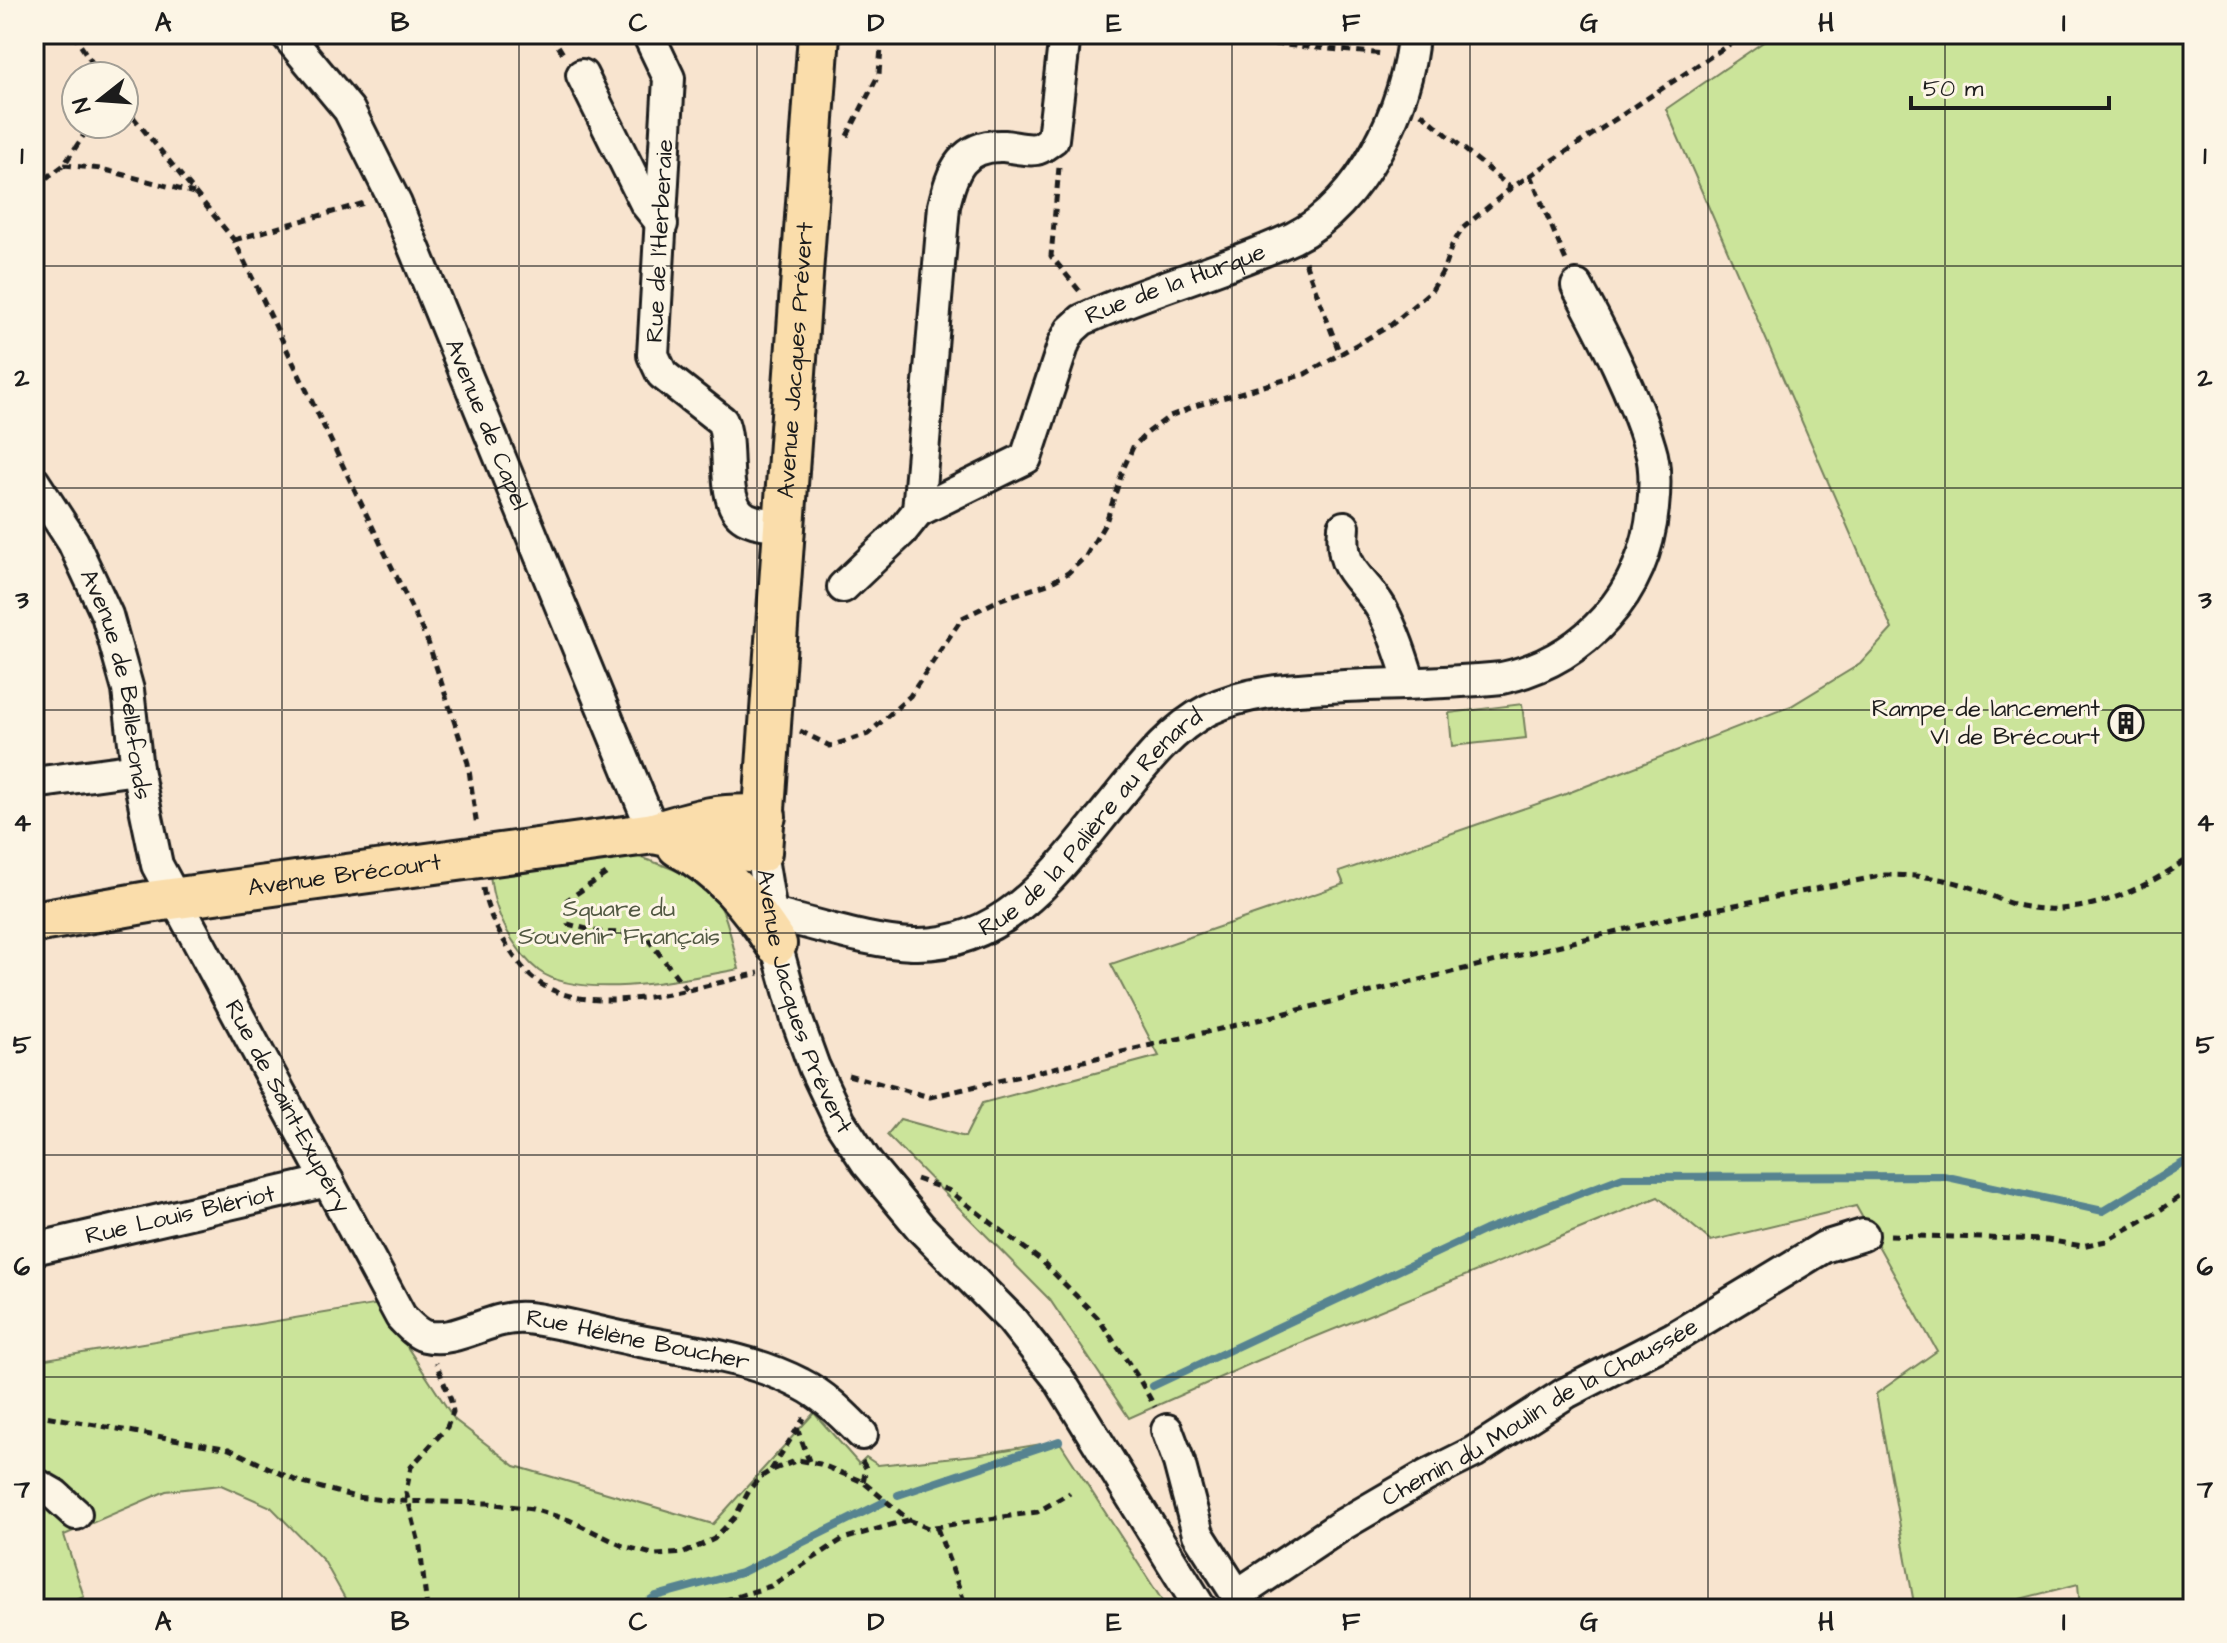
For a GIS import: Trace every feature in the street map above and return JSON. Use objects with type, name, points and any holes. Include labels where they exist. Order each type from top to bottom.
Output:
[{"type":"main road","name":"Avenue Jacques Prévert","points":[[763,834],[819,34]]},
{"type":"main road","name":"Avenue Brécourt","points":[[34,922],[173,898],[654,833],[719,815],[763,834]]},
{"type":"main road","points":[[654,833],[699,857],[715,870],[748,903],[776,942]]},
{"type":"street","name":"Avenue de Capel","points":[[286,34],[349,110],[392,195],[654,833]]},
{"type":"street","name":"Rue de l'Herberaie","points":[[648,34],[669,78]]},
{"type":"street","name":"Rue de l'Herberaie","points":[[672,34],[653,355],[662,374],[722,421],[727,431],[730,496],[737,511],[744,518],[785,525]]},
{"type":"street","points":[[918,511],[944,206],[950,179],[958,165],[971,153],[984,147],[1037,149],[1053,139],[1065,34]]},
{"type":"street","name":"Rue de la Hurque","points":[[843,587],[902,531],[918,511],[1026,458],[1071,330],[1097,313],[1295,237],[1335,207],[1379,147],[1402,97],[1412,45]]},
{"type":"street","points":[[582,75],[646,204],[662,224]]},
{"type":"street","name":"Rue de la Palière au Renard","points":[[776,942],[944,942],[994,924],[1018,909],[1038,890],[1158,749],[1206,711],[1232,701],[1282,690],[1502,678],[1526,672],[1567,652],[1607,618],[1622,600],[1635,576],[1651,533],[1655,478],[1651,450],[1602,333],[1577,286]]},
{"type":"street","name":"Avenue de Bellefonds","points":[[34,482],[73,542],[107,615],[128,690],[137,769],[157,865],[173,898]]},
{"type":"street","points":[[1344,527],[1342,546],[1349,569],[1379,605],[1397,640],[1410,683]]},
{"type":"street","points":[[34,783],[137,769]]},
{"type":"street","name":"Avenue Jacques Prévert","points":[[763,834],[776,942],[797,1020],[814,1067],[840,1122],[867,1163],[921,1228],[1033,1344],[1058,1378],[1201,1609]]},
{"type":"street","name":"Rue de Saint-Exupéry","points":[[173,898],[401,1317],[425,1336]]},
{"type":"street","name":"Rue Louis Blériot","points":[[34,1249],[328,1181]]},
{"type":"street","name":"Chemin du Moulin de la Chaussée","points":[[1241,1602],[1342,1525],[1474,1452],[1566,1393],[1673,1338],[1824,1247],[1863,1235]]},
{"type":"street","name":"Rue Hélène Boucher","points":[[425,1336],[453,1335],[493,1320],[529,1318],[733,1360],[769,1370],[819,1395],[860,1445]]},
{"type":"street","points":[[1167,1430],[1177,1454],[1198,1534],[1241,1602]]},
{"type":"street","points":[[34,1483],[55,1495],[76,1514]]},
{"type":"path","points":[[73,34],[90,60]]},
{"type":"path","points":[[1162,34],[1412,45]]},
{"type":"path","points":[[799,730],[830,746],[868,734],[910,696],[962,618],[1001,599],[1048,584],[1068,573],[1086,556],[1106,522],[1133,447],[1147,433],[1170,416],[1305,374],[1391,325],[1432,290],[1463,228],[1511,188],[1745,34]]},
{"type":"path","points":[[1402,97],[1511,188]]},
{"type":"path","points":[[140,126],[234,240],[428,642],[468,763],[484,893],[496,927],[514,956],[537,982],[567,996],[611,1000],[687,990],[776,942]]},
{"type":"path","points":[[1053,139],[1060,156],[1051,256],[1097,313]]},
{"type":"path","points":[[34,187],[64,165],[80,140]]},
{"type":"path","points":[[64,165],[101,169],[195,193]]},
{"type":"path","points":[[1530,175],[1577,286]]},
{"type":"path","points":[[234,240],[392,195]]},
{"type":"path","points":[[1295,237],[1340,354]]},
{"type":"path","points":[[814,1067],[930,1097],[1670,918],[1885,875],[1919,876],[1964,885],[2019,906],[2043,910],[2067,909],[2100,902],[2138,888],[2193,855]]},
{"type":"path","points":[[612,870],[567,900],[568,924],[598,932],[644,934],[687,990]]},
{"type":"path","points":[[867,1163],[948,1190],[1043,1262],[1098,1318],[1150,1399]]},
{"type":"path","points":[[1863,1235],[2047,1240],[2082,1246],[2106,1241],[2193,1188]]},
{"type":"path","points":[[425,1336],[453,1412],[447,1427],[411,1467],[406,1492],[425,1577],[427,1609]]},
{"type":"path","points":[[34,1414],[229,1449],[314,1487],[356,1497],[488,1503],[532,1509],[569,1520],[623,1546],[656,1555],[670,1555],[700,1547],[725,1530],[750,1489],[770,1471],[819,1395]]},
{"type":"path","points":[[797,1428],[809,1461]]},
{"type":"path","points":[[860,1445],[866,1468],[863,1482]]},
{"type":"path","points":[[770,1471],[798,1460],[809,1461],[863,1482],[909,1520],[923,1527],[937,1528],[1037,1512],[1070,1493]]},
{"type":"path","points":[[697,1609],[771,1586],[843,1539],[909,1520]]},
{"type":"path","points":[[937,1528],[967,1609]]},
{"type":"green space","points":[[1775,34],[2193,34],[2193,1609],[2080,1609],[2078,1584],[1981,1609],[1915,1609],[1876,1394],[1937,1351],[1856,1206],[1711,1241],[1658,1197],[1259,1360],[1129,1418],[1050,1300],[887,1135],[900,1119],[965,1137],[982,1103],[1159,1056],[1111,964],[1344,884],[1339,872],[1563,795],[1791,706],[1860,664],[1892,629],[1666,109]]},
{"type":"green space","points":[[1522,704],[1526,738],[1452,746],[1449,713]]},
{"type":"green space","name":"Square du Souvenir Français","points":[[638,857],[676,870],[709,892],[724,914],[739,969],[666,982],[608,986],[558,980],[531,964],[503,923],[494,900],[490,874]]},
{"type":"green space","points":[[379,1304],[455,1420],[515,1466],[713,1524],[814,1413],[859,1464],[866,1457],[878,1465],[975,1455],[1059,1441],[1167,1608],[351,1609],[324,1561],[271,1507],[221,1485],[166,1491],[64,1535],[84,1597],[52,1609],[34,1609],[34,1361]]},
{"type":"waterway","points":[[1153,1386],[1485,1230],[1623,1177],[1943,1176],[2103,1211],[2193,1157]]},
{"type":"waterway","points":[[898,1495],[1059,1441]]},
{"type":"waterway","points":[[637,1609],[656,1596],[741,1573],[884,1502]]},
{"type":"place","name":"Rampe de lancement V1 de Brécourt","points":[[2126,723]]}]
